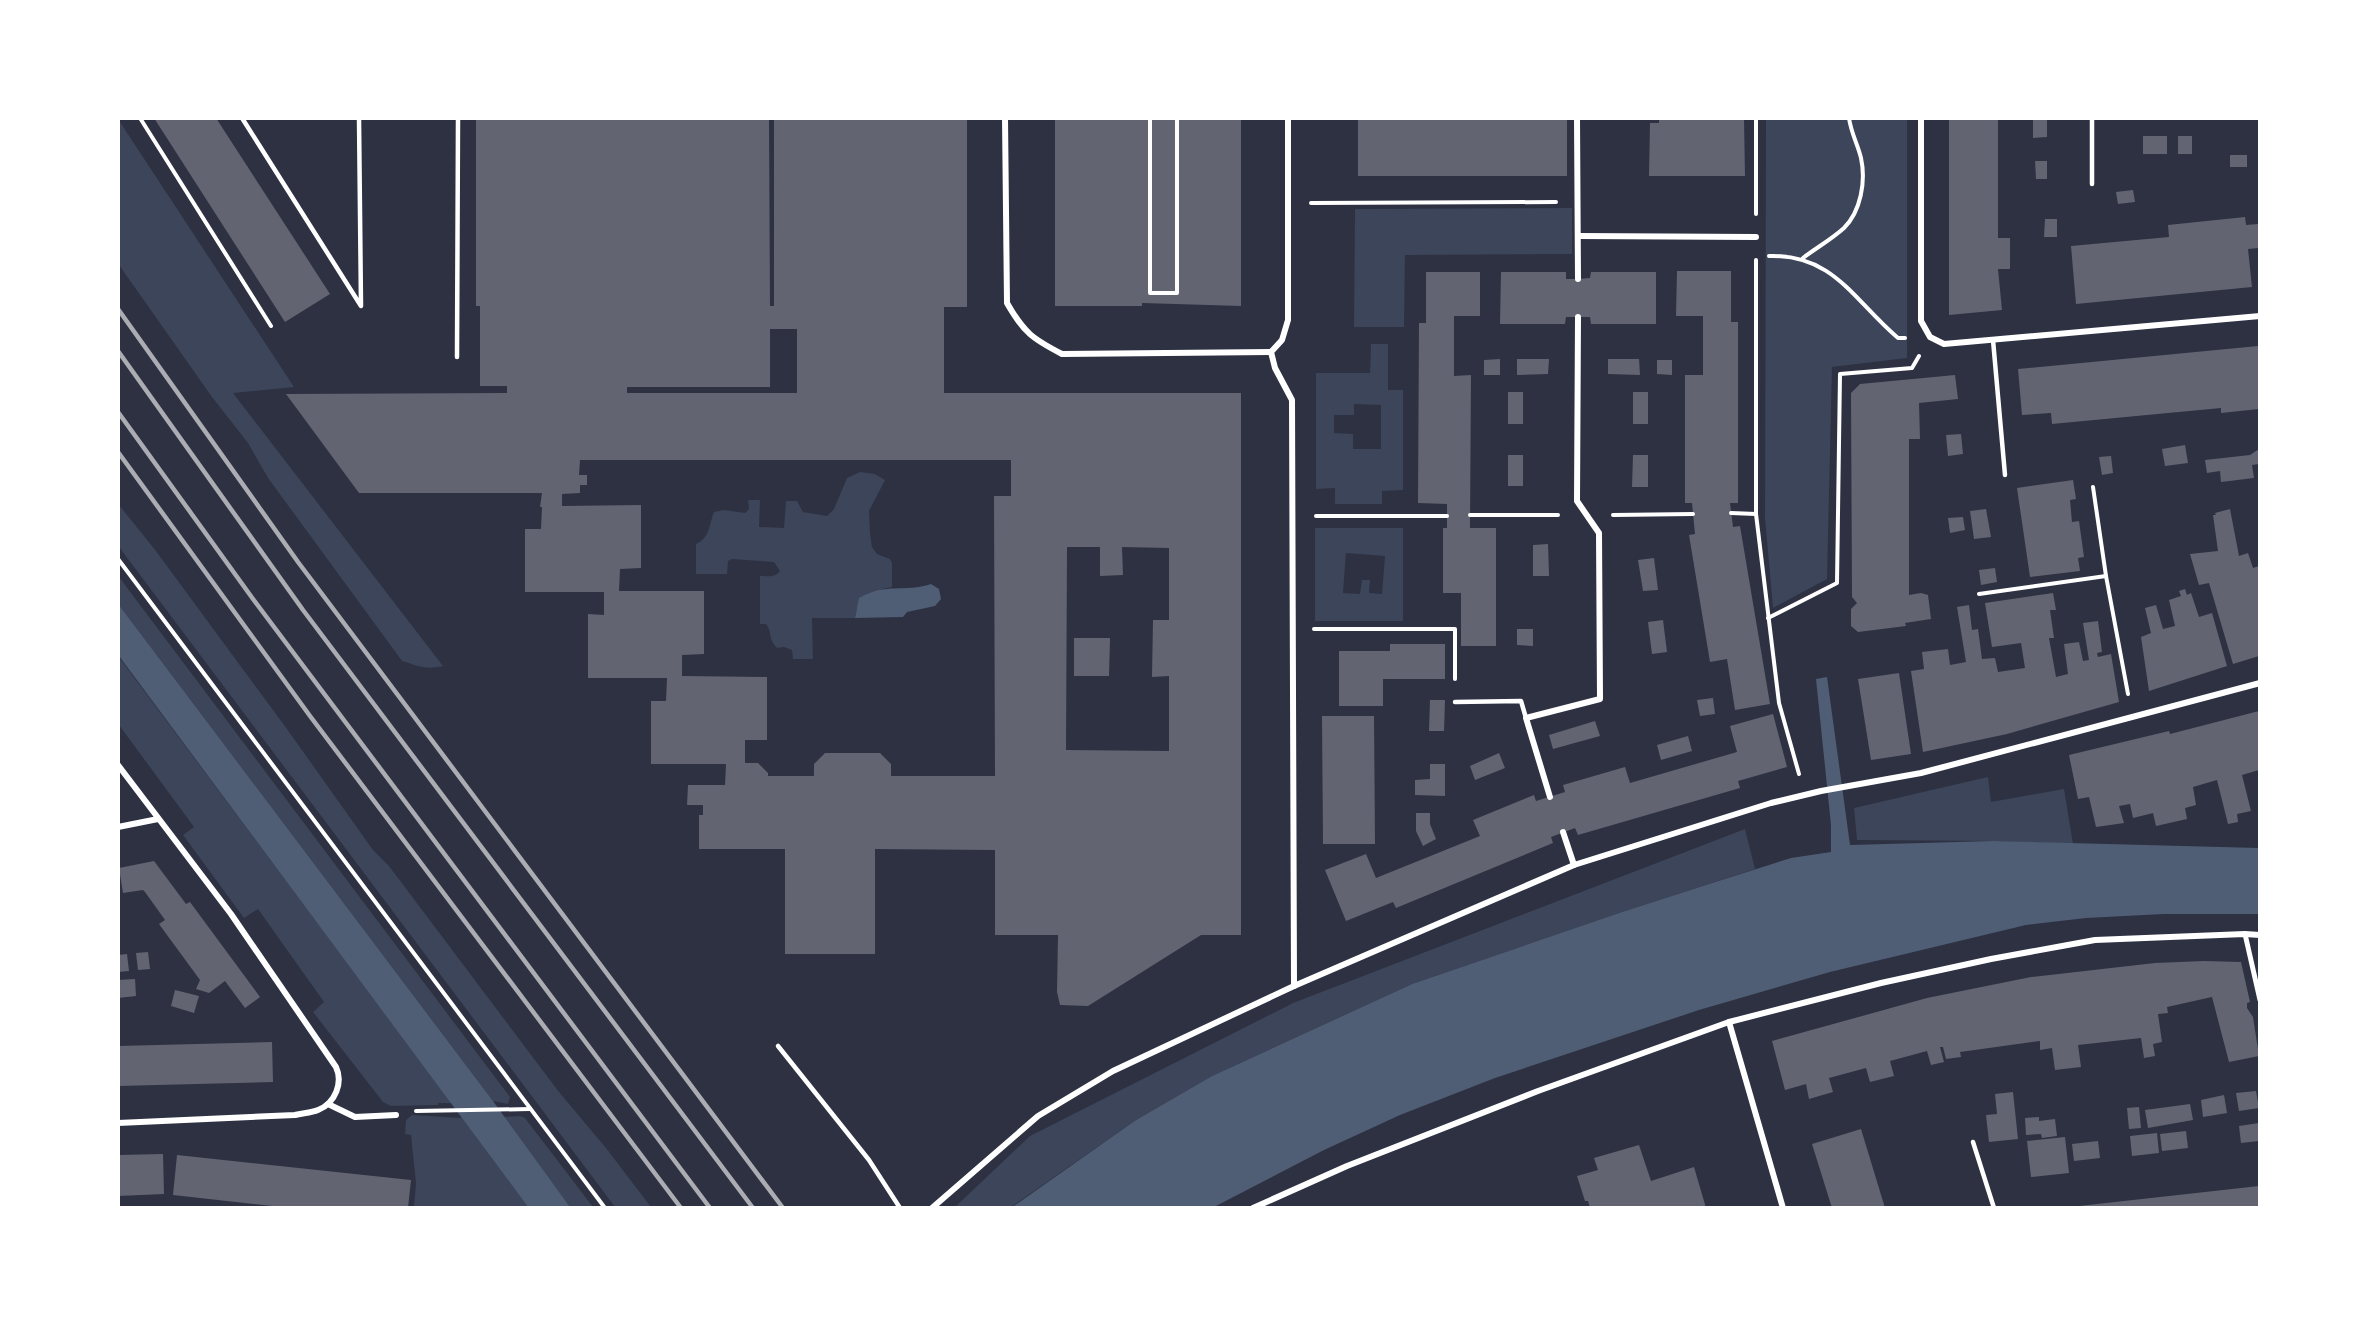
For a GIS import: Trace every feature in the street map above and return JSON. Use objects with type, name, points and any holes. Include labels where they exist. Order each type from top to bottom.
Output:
[{"type":"street","points":[[1005,118],[1007,303],[1018,323],[1034,339],[1062,354],[1271,352],[1282,340],[1288,320],[1288,118]]},
{"type":"street","points":[[1577,118],[1578,279]]},
{"type":"street","points":[[1921,118],[1921,321],[1930,337],[1944,344],[2259,316]]},
{"type":"street","points":[[1578,236],[1756,237]]},
{"type":"street","points":[[1550,797],[1526,718],[1600,699],[1599,533],[1577,501],[1578,317]]},
{"type":"street","points":[[1271,352],[1275,368],[1292,400],[1294,986]]},
{"type":"street","points":[[932,1208],[1038,1116],[1113,1071],[1294,986],[1574,865],[1771,802],[1921,773],[2259,683]]},
{"type":"street","points":[[118,765],[231,914],[341,1077],[338,1090],[328,1104],[318,1110],[294,1115],[118,1124]]},
{"type":"street","points":[[118,827],[158,819]]},
{"type":"street","points":[[1563,832],[1574,865]]},
{"type":"street","points":[[2246,934],[2259,1000]]},
{"type":"street","points":[[1253,1208],[1347,1166],[1517,1099],[1729,1022],[1881,983],[1991,959],[2095,940],[2259,935]]},
{"type":"street","points":[[1729,1022],[1784,1208]]},
{"type":"street","points":[[328,1104],[355,1117],[396,1115]]},
{"type":"lane","points":[[242,118],[361,306],[359,118]]},
{"type":"lane","points":[[457,357],[458,118]]},
{"type":"lane","points":[[2092,118],[2092,184]]},
{"type":"lane","points":[[1993,339],[2005,475]]},
{"type":"lane","points":[[1455,702],[1521,701],[1526,718]]},
{"type":"lane","points":[[778,1046],[869,1160],[900,1208]]},
{"type":"lane","points":[[1973,1142],[1994,1208]]},
{"type":"path","points":[[140,118],[271,326]]},
{"type":"path","points":[[1150,118],[1150,293],[1177,293],[1177,118]]},
{"type":"path","points":[[1756,118],[1756,237]]},
{"type":"path","points":[[1802,259],[1845,227],[1860,204],[1863,180],[1861,158],[1852,135],[1849,118]]},
{"type":"path","points":[[1287,203],[1578,202]]},
{"type":"path","points":[[1798,771],[1779,703],[1756,514],[1756,256],[1782,256],[1802,259],[1819,265],[1838,277],[1877,320],[1898,338],[1930,337]]},
{"type":"path","points":[[1768,618],[1837,583],[1840,374],[1912,368],[1930,337]]},
{"type":"path","points":[[2093,487],[2106,576],[2132,716]]},
{"type":"path","points":[[1731,513],[1756,514]]},
{"type":"path","points":[[1292,516],[1447,516]]},
{"type":"path","points":[[118,559],[605,1208]]},
{"type":"path","points":[[1979,594],[2106,576]]},
{"type":"path","points":[[1292,629],[1455,629],[1455,702]]},
{"type":"path","points":[[442,1110],[530,1109]]},
{"type":"shaded area","points":[[118,119],[294,387],[233,393],[443,666],[417,666],[402,661],[268,478],[248,443],[212,397],[119,265]]},
{"type":"shaded area","points":[[1766,119],[1907,119],[1907,358],[1832,367],[1827,579],[1773,608],[1765,518]]},
{"type":"shaded area","points":[[1572,208],[1572,254],[1405,255],[1404,327],[1354,327],[1355,209]]},
{"type":"shaded area","points":[[1371,344],[1388,344],[1388,390],[1403,390],[1403,490],[1382,491],[1382,504],[1335,504],[1335,488],[1316,489],[1316,373],[1370,373]],"holes":[[[1354,404],[1381,405],[1381,449],[1353,449],[1353,434],[1334,433],[1334,415],[1354,415]]]},
{"type":"shaded area","points":[[860,472],[875,474],[885,480],[869,511],[870,534],[872,547],[877,554],[890,559],[892,563],[892,587],[883,589],[857,608],[855,618],[812,618],[813,659],[793,659],[792,650],[784,647],[777,648],[766,624],[760,624],[760,576],[776,575],[780,571],[774,562],[732,559],[728,561],[727,574],[696,574],[696,544],[707,534],[714,512],[724,510],[745,513],[749,509],[748,500],[760,500],[759,527],[784,528],[786,501],[797,501],[803,512],[827,516],[834,509],[847,478]]},
{"type":"shaded area","points":[[119,505],[156,551],[373,850],[389,866],[559,1092],[651,1207],[615,1207],[119,547]]},
{"type":"shaded area","points":[[1315,528],[1403,528],[1403,621],[1315,621]],"holes":[[[1346,553],[1385,556],[1382,594],[1369,593],[1370,580],[1362,580],[1360,594],[1343,593]]]},
{"type":"shaded area","points":[[119,577],[510,1097],[508,1104],[493,1101],[119,605]]},
{"type":"shaded area","points":[[931,584],[939,589],[941,599],[935,606],[907,612],[903,617],[855,618],[859,598],[869,593]]},
{"type":"shaded area","points":[[119,605],[493,1101],[570,1207],[528,1207],[119,656]]},
{"type":"shaded area","points":[[118,656],[452,1103],[391,1106],[383,1102],[313,1012],[324,1002],[258,909],[244,918],[183,835],[194,827],[119,725]]},
{"type":"shaded area","points":[[1827,677],[1850,845],[1993,841],[2259,848],[2259,914],[2164,914],[2086,918],[2026,925],[1830,972],[1699,1010],[1495,1078],[1400,1115],[1324,1150],[1214,1207],[1011,1208],[1136,1120],[1212,1076],[1412,984],[1622,912],[1791,858],[1831,852],[1831,825],[1816,679]]},
{"type":"shaded area","points":[[1988,777],[1991,802],[2064,789],[2073,844],[1857,840],[1854,808]]},
{"type":"shaded area","points":[[1745,829],[1755,869],[1412,984],[1212,1076],[1136,1120],[1011,1207],[954,1208],[1030,1136],[1293,1003]]},
{"type":"shaded area","points":[[412,1115],[462,1118],[528,1207],[414,1207],[416,1183],[411,1135],[405,1134],[406,1120]]},
{"type":"shaded area","points":[[502,1117],[525,1118],[593,1207],[570,1207]]},
{"type":"building","points":[[154,118],[216,118],[330,294],[285,322]]},
{"type":"building","points":[[476,118],[769,118],[770,306],[774,306],[774,118],[967,118],[967,307],[944,307],[944,393],[1241,393],[1241,935],[1201,935],[1088,1006],[1060,1005],[1057,992],[1058,935],[995,935],[995,850],[875,849],[875,954],[785,954],[785,849],[699,849],[699,815],[703,815],[703,805],[687,805],[688,785],[725,785],[726,764],[651,764],[651,701],[666,701],[667,678],[588,678],[588,614],[604,615],[604,592],[525,592],[525,529],[541,529],[542,493],[359,493],[286,394],[507,393],[507,386],[480,386],[480,306],[476,306]],"holes":[[[770,329],[797,329],[797,393],[627,393],[627,387],[770,387]],[[580,460],[1011,460],[1011,496],[994,496],[995,776],[891,776],[891,764],[880,753],[825,753],[814,764],[814,776],[768,776],[768,773],[758,763],[745,763],[745,740],[767,740],[767,677],[682,676],[682,655],[704,654],[704,591],[619,591],[620,569],[641,568],[641,505],[562,506],[562,494],[580,493],[580,485],[587,485],[587,475],[579,475]],[[1067,547],[1100,547],[1100,576],[1123,575],[1122,547],[1169,548],[1169,620],[1153,620],[1152,677],[1169,676],[1169,751],[1066,750]]]},
{"type":"building","points":[[1055,118],[1241,118],[1241,306],[1142,303],[1142,306],[1055,306]]},
{"type":"building","points":[[1358,118],[1567,118],[1567,176],[1358,176]]},
{"type":"building","points":[[1659,118],[1744,118],[1745,176],[1649,176],[1650,123],[1659,123]]},
{"type":"building","points":[[1949,118],[1998,118],[1998,238],[2010,238],[2010,269],[1998,269],[2002,310],[1949,315]]},
{"type":"building","points":[[2033,119],[2047,119],[2047,137],[2033,138]]},
{"type":"building","points":[[2143,136],[2167,136],[2167,154],[2143,154]]},
{"type":"building","points":[[2178,136],[2192,136],[2192,154],[2178,154]]},
{"type":"building","points":[[2230,155],[2247,155],[2247,167],[2230,167]]},
{"type":"building","points":[[2035,161],[2047,161],[2047,179],[2036,179]]},
{"type":"building","points":[[2133,190],[2135,202],[2118,204],[2116,192]]},
{"type":"building","points":[[2245,217],[2246,225],[2258,224],[2259,248],[2248,249],[2252,287],[2076,304],[2071,246],[2169,237],[2168,225]]},
{"type":"building","points":[[2045,219],[2057,219],[2057,237],[2044,237]]},
{"type":"building","points":[[1677,271],[1731,271],[1731,322],[1738,322],[1738,503],[1730,503],[1733,527],[1740,526],[1770,704],[1735,710],[1727,659],[1710,662],[1689,535],[1695,534],[1692,503],[1685,503],[1685,375],[1703,375],[1703,316],[1676,316]]},
{"type":"building","points":[[1426,272],[1480,272],[1480,316],[1454,316],[1454,376],[1471,375],[1470,528],[1496,528],[1496,646],[1461,646],[1461,593],[1443,593],[1443,528],[1447,528],[1447,504],[1418,503],[1419,323],[1426,323]]},
{"type":"building","points":[[1501,272],[1566,272],[1566,279],[1578,279],[1590,278],[1591,272],[1656,272],[1656,324],[1591,324],[1590,317],[1566,317],[1565,324],[1500,324]]},
{"type":"building","points":[[2258,346],[2259,409],[2221,413],[2221,408],[2052,424],[2051,413],[2022,415],[2018,369]]},
{"type":"building","points":[[1500,359],[1500,375],[1484,375],[1484,360]]},
{"type":"building","points":[[1517,359],[1549,359],[1548,374],[1517,375]]},
{"type":"building","points":[[1608,359],[1639,359],[1640,375],[1608,374]]},
{"type":"building","points":[[1657,360],[1672,360],[1672,375],[1657,374]]},
{"type":"building","points":[[1955,375],[1958,399],[1919,403],[1920,439],[1909,439],[1909,595],[1921,593],[1928,595],[1931,619],[1905,623],[1906,626],[1858,632],[1851,626],[1851,609],[1857,603],[1852,597],[1851,393],[1860,384]]},
{"type":"building","points":[[1508,392],[1523,392],[1523,424],[1508,424]]},
{"type":"building","points":[[1633,392],[1648,392],[1648,424],[1633,424]]},
{"type":"building","points":[[1961,434],[1963,454],[1948,456],[1946,435]]},
{"type":"building","points":[[2185,445],[2188,463],[2165,466],[2162,449]]},
{"type":"building","points":[[2259,449],[2259,464],[2252,465],[2254,478],[2221,482],[2220,471],[2207,473],[2205,460],[2250,455]]},
{"type":"building","points":[[1508,455],[1523,455],[1523,486],[1508,486]]},
{"type":"building","points":[[1633,455],[1648,455],[1648,487],[1632,487]]},
{"type":"building","points":[[2111,456],[2113,473],[2102,475],[2099,457]]},
{"type":"building","points":[[2073,480],[2076,499],[2070,500],[2072,522],[2079,521],[2084,557],[2078,558],[2080,571],[2030,577],[2017,488]]},
{"type":"building","points":[[1986,509],[1991,537],[1974,539],[1970,511]]},
{"type":"building","points":[[2230,509],[2239,556],[2248,553],[2253,568],[2259,566],[2259,656],[2233,664],[2209,583],[2199,585],[2190,554],[2218,551],[2213,515]]},
{"type":"building","points":[[1963,517],[1965,530],[1950,533],[1948,518]]},
{"type":"building","points":[[1548,544],[1549,576],[1533,576],[1533,545]]},
{"type":"building","points":[[1654,558],[1658,590],[1643,591],[1638,560]]},
{"type":"building","points":[[1995,568],[1997,582],[1981,585],[1979,570]]},
{"type":"building","points":[[2185,589],[2187,595],[2191,593],[2199,617],[2212,613],[2227,666],[2149,691],[2141,637],[2151,633],[2145,608],[2156,605],[2163,629],[2175,626],[2169,600],[2181,596],[2179,591]]},
{"type":"building","points":[[2053,593],[2056,610],[2050,610],[2054,638],[2049,638],[2056,677],[2068,674],[2064,644],[2079,642],[2083,661],[2089,660],[2083,623],[2098,621],[2102,652],[2097,653],[2098,657],[2111,654],[2119,702],[2007,734],[1923,752],[1911,671],[1924,669],[1922,652],[1948,649],[1950,665],[1966,662],[1957,607],[1969,605],[1972,630],[1978,629],[1982,659],[1995,658],[1998,672],[2025,668],[2021,643],[1992,647],[1985,603]]},
{"type":"building","points":[[1663,620],[1667,652],[1652,654],[1648,622]]},
{"type":"building","points":[[1517,629],[1533,629],[1533,646],[1517,645]]},
{"type":"building","points":[[1074,638],[1110,638],[1109,676],[1074,676]]},
{"type":"building","points":[[1390,644],[1445,644],[1445,679],[1383,679],[1383,706],[1339,706],[1339,651],[1390,651]]},
{"type":"building","points":[[1899,673],[1911,754],[1871,760],[1858,679]]},
{"type":"building","points":[[1713,698],[1715,714],[1700,716],[1697,700]]},
{"type":"building","points":[[1430,700],[1445,700],[1444,731],[1429,731]]},
{"type":"building","points":[[2259,711],[2259,770],[2242,775],[2251,811],[2237,814],[2238,822],[2228,824],[2217,780],[2193,787],[2196,805],[2185,808],[2187,819],[2156,826],[2153,813],[2133,818],[2130,804],[2119,806],[2124,823],[2096,827],[2089,797],[2078,799],[2069,755],[2169,731],[2170,734]]},
{"type":"building","points":[[1773,714],[1787,767],[1738,781],[1740,788],[1578,835],[1575,828],[1551,837],[1553,843],[1396,908],[1393,902],[1346,921],[1325,870],[1366,854],[1376,878],[1480,836],[1473,820],[1534,795],[1536,801],[1565,792],[1563,785],[1625,767],[1630,783],[1737,752],[1730,726]]},
{"type":"building","points":[[1322,716],[1374,716],[1375,844],[1323,844]]},
{"type":"building","points":[[1595,721],[1600,736],[1553,749],[1549,735]]},
{"type":"building","points":[[1688,736],[1692,751],[1661,760],[1657,745]]},
{"type":"building","points":[[1499,753],[1505,768],[1475,780],[1470,766]]},
{"type":"building","points":[[1430,764],[1445,764],[1445,796],[1415,795],[1415,780],[1430,779]]},
{"type":"building","points":[[1416,813],[1430,813],[1430,824],[1436,839],[1423,846],[1416,831]]},
{"type":"building","points":[[154,861],[186,904],[190,902],[260,997],[245,1008],[225,981],[209,993],[196,989],[200,980],[159,924],[165,920],[145,892],[143,890],[123,893],[119,868]]},
{"type":"building","points":[[148,952],[150,969],[138,970],[136,953]]},
{"type":"building","points":[[127,954],[129,971],[118,972],[118,955]]},
{"type":"building","points":[[2241,962],[2250,1002],[2247,1003],[2247,1008],[2253,1017],[2259,1056],[2229,1062],[2212,997],[2167,1007],[2168,1013],[2158,1014],[2162,1042],[2153,1044],[2155,1056],[2144,1058],[2141,1038],[2078,1045],[2081,1067],[2055,1070],[2052,1048],[2040,1050],[2040,1041],[1960,1052],[1961,1057],[1946,1059],[1943,1047],[1940,1047],[1944,1062],[1931,1065],[1927,1051],[1890,1061],[1894,1076],[1870,1082],[1866,1068],[1829,1078],[1833,1092],[1809,1099],[1806,1084],[1785,1090],[1772,1041],[1927,998],[2031,977],[2155,963]]},
{"type":"building","points":[[135,979],[136,996],[118,998],[118,980]]},
{"type":"building","points":[[175,990],[199,996],[194,1013],[171,1006]]},
{"type":"building","points":[[272,1042],[273,1082],[118,1086],[118,1046]]},
{"type":"building","points":[[2256,1091],[2259,1108],[2239,1111],[2236,1093]]},
{"type":"building","points":[[2013,1092],[2018,1139],[1989,1142],[1986,1115],[1997,1114],[1995,1094]]},
{"type":"building","points":[[2224,1095],[2227,1113],[2203,1117],[2201,1100]]},
{"type":"building","points":[[2190,1104],[2193,1120],[2148,1128],[2145,1110]]},
{"type":"building","points":[[2139,1107],[2141,1128],[2129,1129],[2127,1108]]},
{"type":"building","points":[[2039,1117],[2039,1121],[2055,1119],[2057,1136],[2042,1138],[2041,1134],[2026,1135],[2025,1118]]},
{"type":"building","points":[[2259,1123],[2259,1141],[2241,1143],[2239,1126]]},
{"type":"building","points":[[1861,1129],[1885,1208],[1832,1208],[1812,1144]]},
{"type":"building","points":[[2186,1131],[2188,1148],[2162,1151],[2160,1134]]},
{"type":"building","points":[[2157,1133],[2159,1153],[2132,1156],[2130,1136]]},
{"type":"building","points":[[2065,1137],[2069,1173],[2031,1177],[2027,1141]]},
{"type":"building","points":[[2098,1141],[2100,1158],[2074,1161],[2072,1144]]},
{"type":"building","points":[[1639,1145],[1651,1181],[1694,1167],[1706,1208],[1590,1208],[1588,1201],[1585,1201],[1577,1176],[1598,1170],[1594,1158]]},
{"type":"building","points":[[163,1154],[164,1194],[118,1196],[118,1155]]},
{"type":"building","points":[[177,1155],[411,1180],[408,1208],[291,1208],[173,1195]]},
{"type":"building","points":[[2259,1186],[2259,1208],[2079,1208],[2079,1206]]},
{"type":"railway","points":[[118,309],[298,562],[783,1208]]},
{"type":"railway","points":[[118,351],[303,610],[753,1208]]},
{"type":"railway","points":[[118,412],[253,599],[710,1208]]},
{"type":"railway","points":[[118,452],[310,716],[681,1208]]}]
